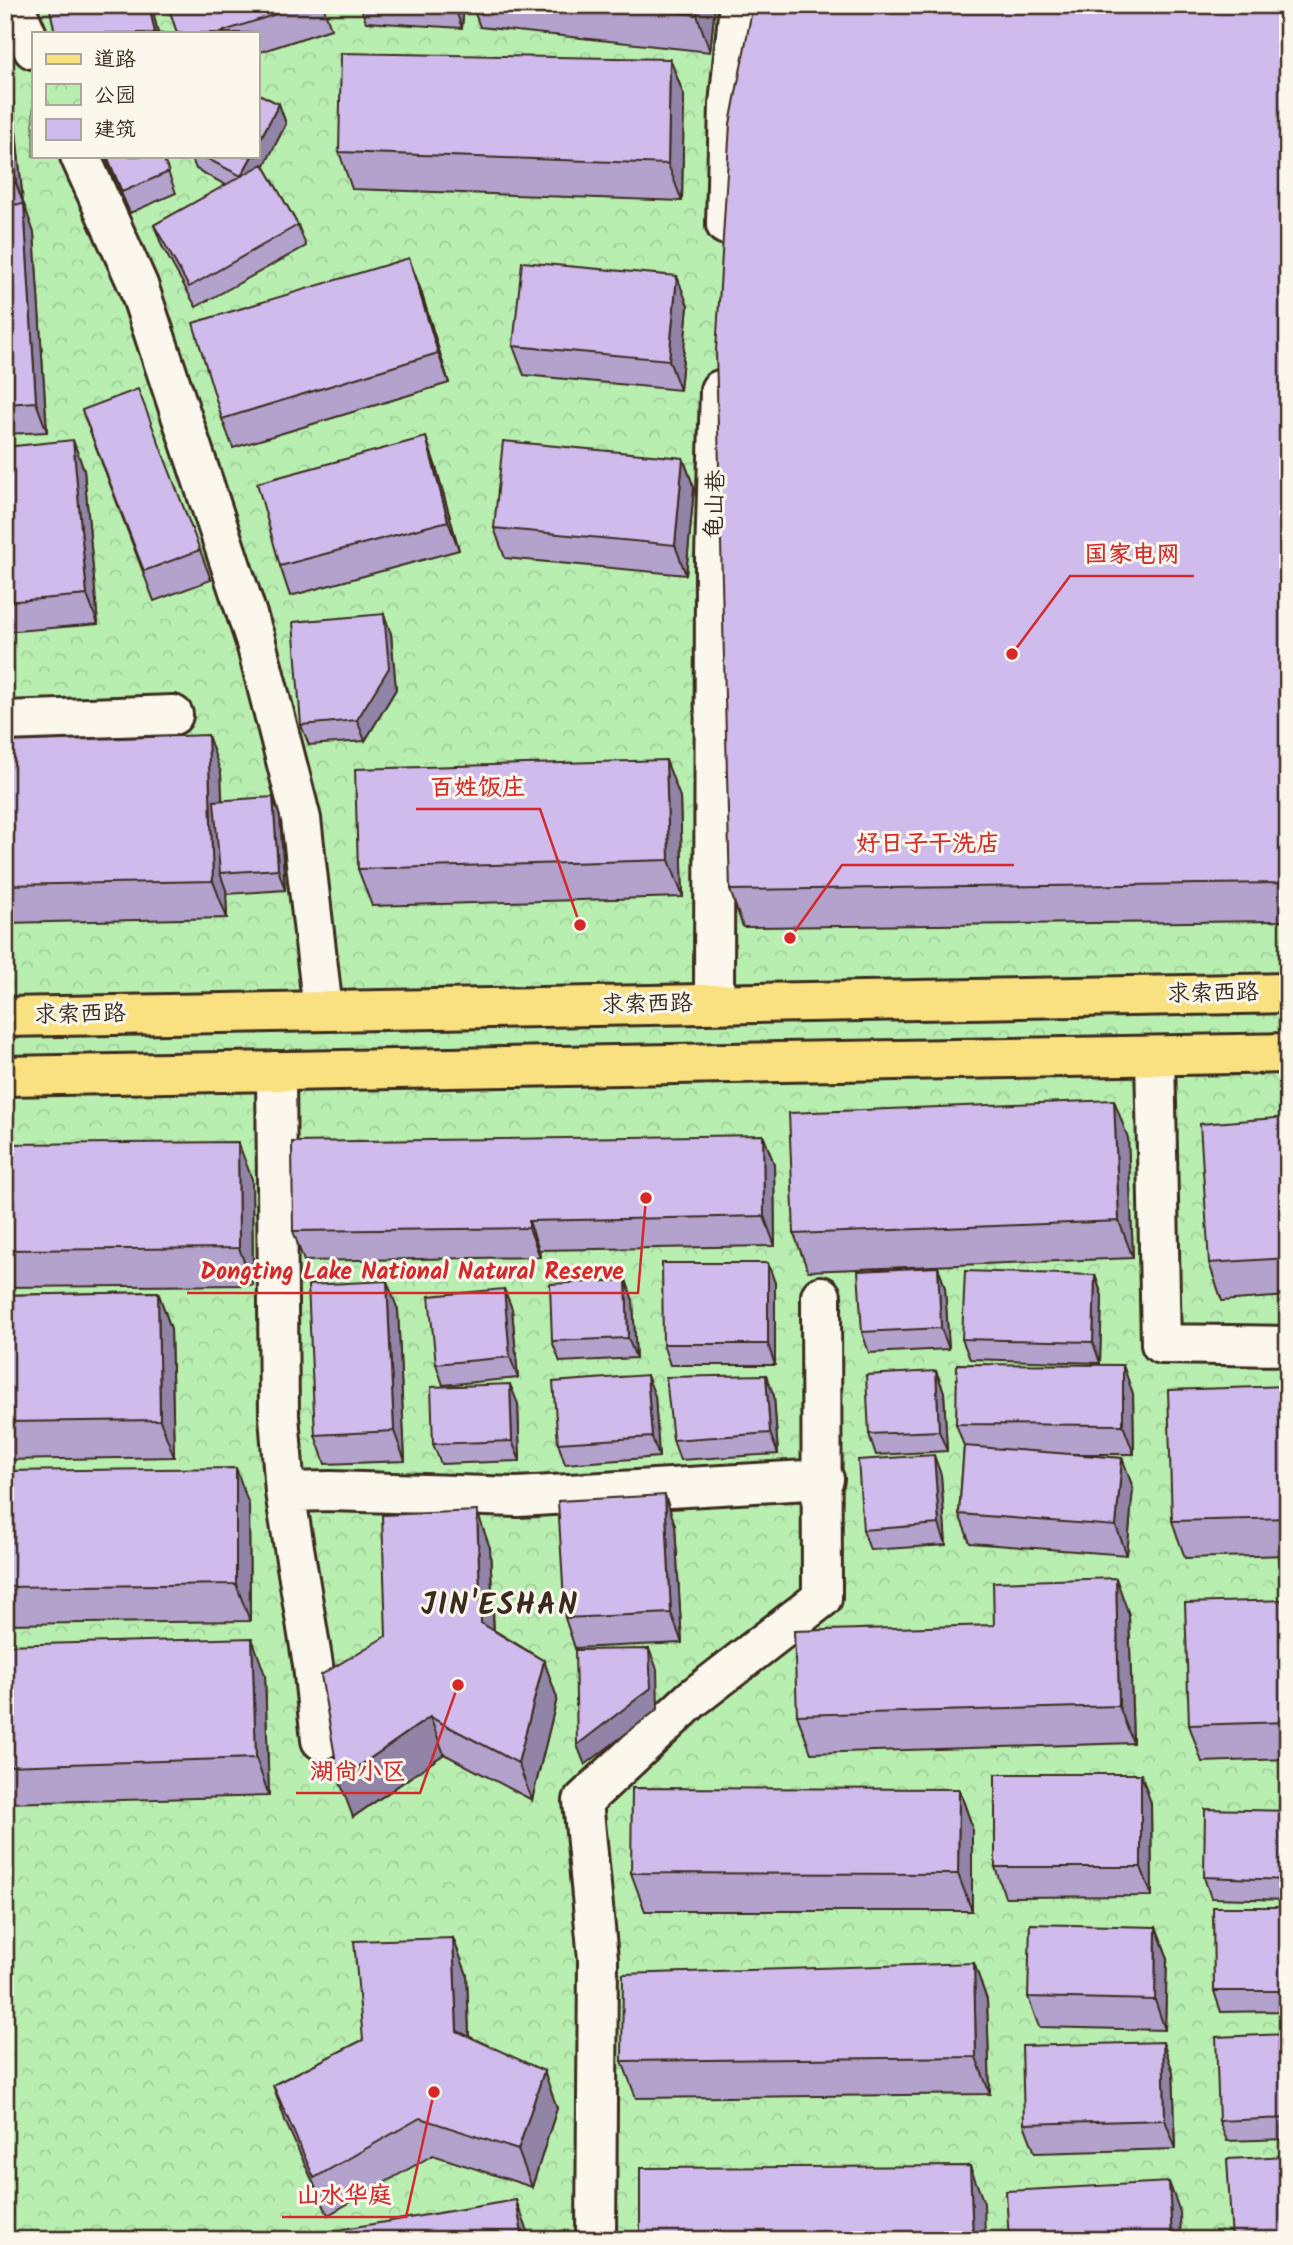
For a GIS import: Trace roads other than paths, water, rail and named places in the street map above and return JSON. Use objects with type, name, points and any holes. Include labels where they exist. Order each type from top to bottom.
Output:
[{"type":"main road","name":"求索西路","points":[[5,1017],[1288,993]]},
{"type":"main road","points":[[5,1076],[1288,1053]]},
{"type":"street","points":[[14,5],[32,47]]},
{"type":"street","points":[[724,256],[729,105],[739,5]]},
{"type":"street","points":[[81,158],[138,285],[255,639],[301,818],[323,1011]]},
{"type":"street","name":"龟山巷","points":[[714,1003],[715,572],[721,352]]},
{"type":"street","points":[[5,721],[173,715]]},
{"type":"street","points":[[1156,1056],[1161,1345],[1288,1346]]},
{"type":"street","points":[[276,1072],[279,1416],[285,1492],[313,1665],[321,1740]]},
{"type":"street","points":[[596,2240],[598,1959],[583,1801],[692,1699],[822,1598],[824,1479],[821,1296]]},
{"type":"street","points":[[285,1492],[518,1497],[824,1479]]},
{"type":"place","name":"国家电网","points":[[1012,654]]},
{"type":"place","name":"百姓饭庄","points":[[580,925]]},
{"type":"place","name":"好日子干洗店","points":[[790,938]]},
{"type":"place","name":"Dongting Lake National Natural Reserve","points":[[646,1198]]},
{"type":"place","name":"湖尚小区","points":[[458,1685]]},
{"type":"place","name":"山水华庭","points":[[434,2092]]},
{"type":"district","name":"JIN'ESHAN","points":[[500,1606]]}]
